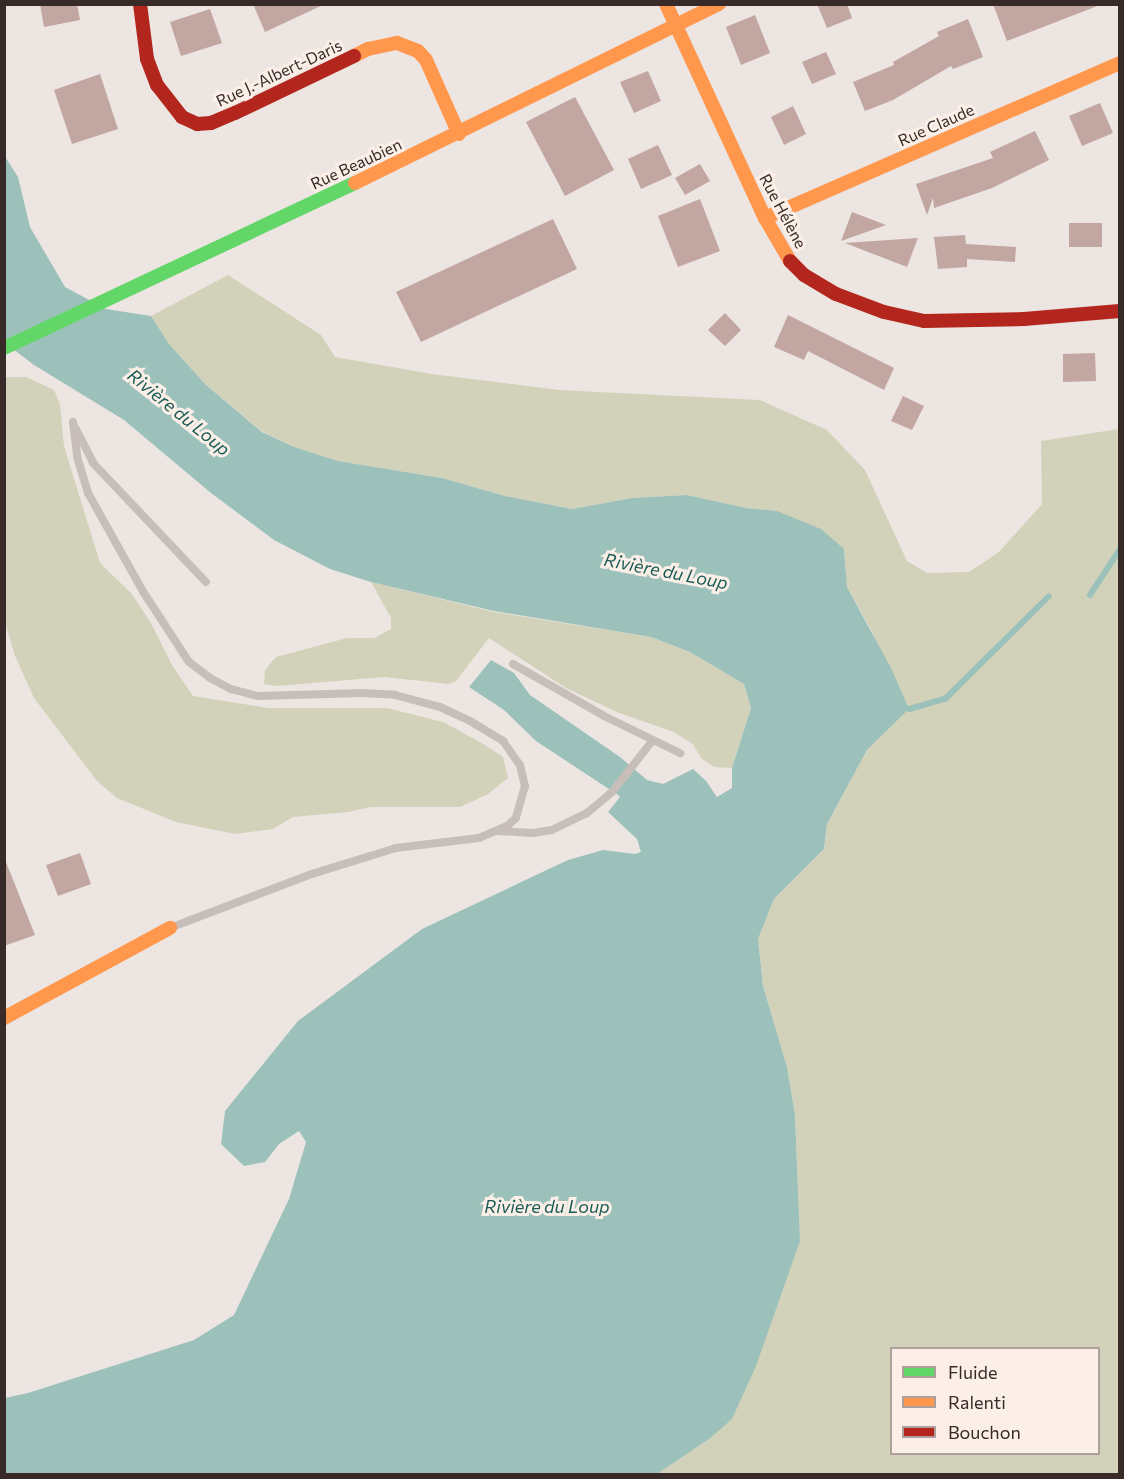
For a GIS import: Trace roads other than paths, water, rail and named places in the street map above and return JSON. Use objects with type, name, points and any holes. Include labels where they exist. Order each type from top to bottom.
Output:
[{"type":"street","name":"Rue J.-Albert-Daris","points":[[141,4],[147,59],[157,85],[182,117],[197,124],[211,123],[236,113],[291,84],[368,49],[397,43],[418,51],[426,60],[459,134]]},
{"type":"street","name":"Rue Hélène","points":[[666,4],[765,218],[785,255],[804,275],[836,294],[884,312],[924,321],[973,322],[1119,311]]},
{"type":"street","name":"Rue Beaubien","points":[[4,348],[459,134],[719,4]]},
{"type":"street","name":"Rue Claude","points":[[765,218],[1119,63]]},
{"type":"street","points":[[4,1018],[170,928]]},
{"type":"lane","points":[[170,928],[309,875],[396,848],[479,838],[507,826],[516,818],[525,786],[520,765],[503,741],[470,721],[440,707],[395,695],[362,693],[258,696],[231,689],[210,678],[189,662],[154,610],[88,493],[78,460],[73,422],[93,463],[206,582]]},
{"type":"lane","points":[[513,664],[652,741],[680,753]]},
{"type":"lane","points":[[495,831],[533,834],[552,830],[586,813],[613,791],[652,741]]},
{"type":"water","name":"Rivière du Loup","points":[[4,155],[18,177],[30,227],[65,287],[106,309],[151,316],[169,344],[205,384],[262,432],[294,447],[338,461],[442,478],[505,496],[572,509],[632,498],[687,495],[746,508],[777,511],[821,529],[844,549],[847,587],[891,668],[909,709],[867,750],[827,824],[824,849],[774,899],[758,939],[763,986],[787,1067],[795,1115],[800,1241],[756,1366],[732,1419],[709,1439],[657,1474],[5,1474],[5,1398],[28,1393],[194,1340],[234,1315],[289,1199],[306,1142],[299,1131],[279,1144],[265,1162],[244,1166],[221,1144],[225,1111],[298,1021],[422,929],[568,860],[603,850],[635,854],[641,852],[637,839],[608,812],[620,797],[618,795],[536,741],[504,710],[469,687],[491,660],[514,673],[530,695],[620,757],[647,780],[663,784],[693,769],[706,781],[717,797],[732,788],[732,768],[751,708],[744,684],[690,652],[651,637],[494,611],[371,582],[330,569],[274,540],[211,493],[124,420],[34,365],[5,343]]},
{"type":"waterway","points":[[1090,595],[1120,549]]},
{"type":"waterway","points":[[909,709],[945,699],[1049,596]]}]
